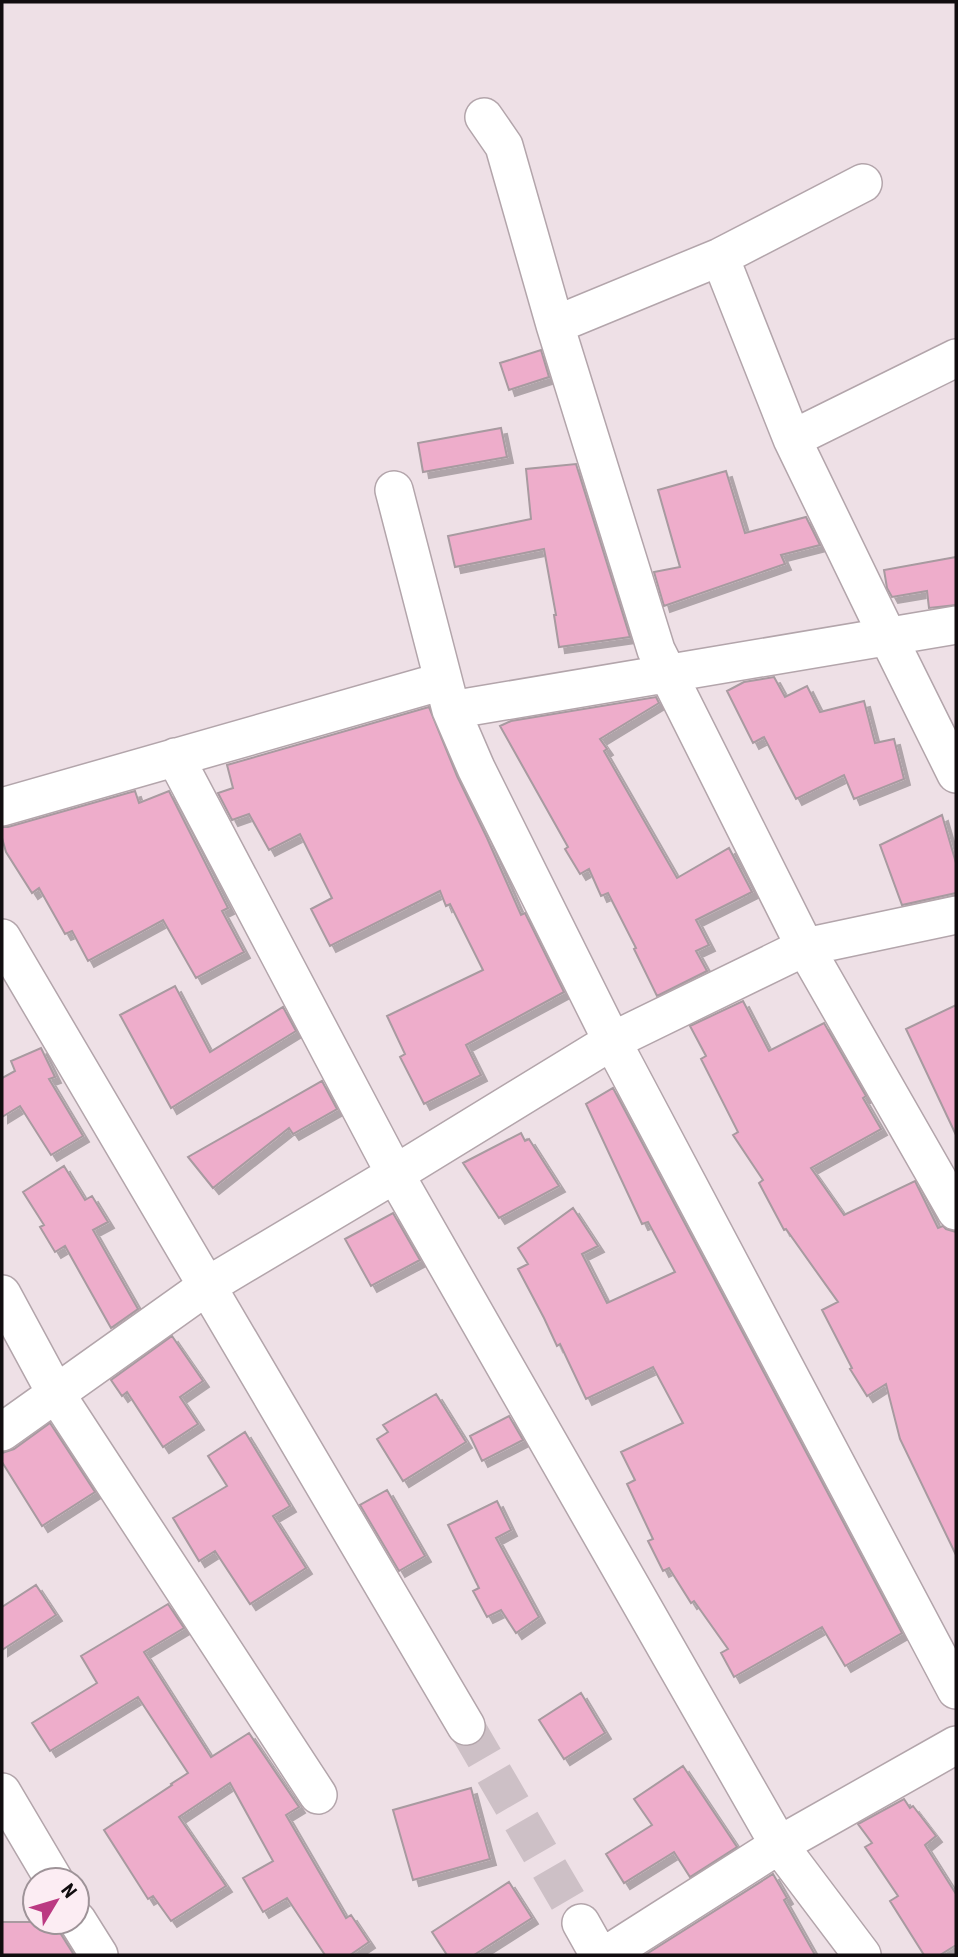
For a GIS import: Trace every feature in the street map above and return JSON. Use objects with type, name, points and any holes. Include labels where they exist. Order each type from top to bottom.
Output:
[{"type":"street","points":[[494,131],[656,650],[805,947],[956,1211]]},
{"type":"street","points":[[555,325],[720,257],[863,183]]},
{"type":"street","points":[[720,257],[792,439],[956,774]]},
{"type":"street","points":[[792,439],[956,358]]},
{"type":"street","points":[[394,490],[447,695],[476,768],[612,1041],[956,1690]]},
{"type":"street","points":[[2,807],[175,757],[447,695],[668,674],[956,625]]},
{"type":"street","points":[[175,757],[395,1174],[779,1845],[862,1955]]},
{"type":"street","points":[[2,1432],[207,1286],[612,1041],[805,947],[956,915]]},
{"type":"street","points":[[2,938],[466,1726]]},
{"type":"street","points":[[2,1294],[56,1394],[318,1796]]},
{"type":"street","points":[[606,1955],[779,1845],[956,1745]]},
{"type":"street","points":[[2,1792],[46,1866]]},
{"type":"street","points":[[580,1923],[599,1955]]},
{"type":"street","points":[[87,1936],[99,1955]]},
{"type":"building","points":[[541,350],[549,377],[509,390],[500,363]]},
{"type":"building","points":[[501,428],[507,457],[423,472],[418,443]]},
{"type":"building","points":[[576,464],[630,637],[559,647],[544,549],[455,567],[448,536],[531,519],[526,469]]},
{"type":"building","points":[[726,471],[745,533],[806,517],[820,545],[781,555],[785,564],[664,606],[654,572],[680,567],[658,490]]},
{"type":"building","points":[[956,557],[956,605],[929,608],[927,591],[892,597],[887,588],[884,570]]},
{"type":"building","points":[[774,677],[785,697],[807,686],[820,712],[864,701],[875,743],[894,739],[904,779],[854,799],[844,775],[796,799],[764,737],[753,743],[727,691],[744,682]]},
{"type":"building","points":[[656,697],[659,703],[600,739],[607,749],[604,751],[677,878],[729,848],[752,892],[696,920],[709,945],[696,951],[707,971],[657,996],[608,893],[601,896],[589,869],[580,874],[565,849],[568,847],[500,726],[511,721]]},
{"type":"building","points":[[429,707],[457,776],[521,915],[525,913],[564,992],[466,1045],[481,1075],[424,1104],[400,1057],[405,1054],[387,1016],[483,970],[450,904],[446,906],[440,891],[330,946],[311,909],[332,898],[300,834],[269,850],[249,814],[232,820],[218,793],[233,788],[227,765]]},
{"type":"building","points":[[135,791],[139,803],[169,791],[228,908],[222,911],[244,952],[196,978],[163,920],[88,961],[72,931],[65,934],[39,888],[32,893],[6,852],[2,827]]},
{"type":"building","points":[[942,815],[956,863],[956,893],[902,905],[880,845]]},
{"type":"building","points":[[175,986],[210,1052],[283,1007],[296,1031],[171,1108],[120,1015]]},
{"type":"building","points":[[743,1001],[769,1051],[824,1023],[866,1096],[863,1098],[881,1129],[811,1168],[844,1215],[915,1181],[938,1228],[943,1226],[956,1232],[956,1555],[900,1439],[886,1384],[867,1396],[850,1369],[852,1368],[822,1310],[838,1302],[786,1229],[784,1230],[759,1183],[763,1180],[733,1135],[738,1132],[701,1059],[706,1056],[690,1026]]},
{"type":"building","points":[[956,1005],[956,1135],[906,1029]]},
{"type":"building","points":[[41,1048],[55,1077],[49,1079],[83,1136],[51,1155],[20,1106],[2,1117],[2,1078],[15,1071],[11,1061]]},
{"type":"building","points":[[322,1081],[337,1109],[293,1134],[289,1128],[213,1188],[188,1157]]},
{"type":"building","points":[[613,1088],[902,1633],[845,1666],[822,1627],[734,1677],[721,1653],[728,1649],[694,1601],[691,1603],[669,1568],[663,1571],[648,1541],[653,1539],[627,1484],[635,1480],[621,1452],[683,1423],[653,1367],[586,1399],[560,1344],[557,1346],[518,1269],[528,1264],[518,1248],[573,1208],[598,1246],[582,1254],[607,1303],[675,1272],[648,1222],[642,1224],[586,1104]]},
{"type":"building","points":[[521,1133],[525,1141],[529,1139],[559,1186],[499,1218],[463,1163]]},
{"type":"building","points":[[64,1166],[85,1200],[92,1196],[108,1222],[93,1230],[138,1309],[111,1328],[65,1246],[55,1252],[40,1227],[44,1225],[23,1192]]},
{"type":"building","points":[[393,1213],[420,1260],[371,1286],[345,1239]]},
{"type":"building","points":[[172,1336],[203,1381],[180,1397],[198,1424],[163,1447],[127,1392],[122,1396],[111,1380]]},
{"type":"building","points":[[436,1394],[466,1442],[403,1481],[377,1439],[388,1432],[383,1425]]},
{"type":"building","points":[[509,1416],[523,1440],[482,1461],[470,1436]]},
{"type":"building","points":[[50,1423],[95,1492],[42,1526],[2,1462],[2,1453],[14,1449]]},
{"type":"building","points":[[245,1432],[290,1506],[273,1516],[306,1568],[250,1604],[215,1551],[199,1561],[173,1518],[227,1486],[208,1456]]},
{"type":"building","points":[[387,1490],[425,1556],[399,1571],[360,1505]]},
{"type":"building","points":[[497,1501],[511,1530],[496,1538],[539,1617],[516,1633],[501,1610],[487,1617],[473,1591],[479,1588],[448,1525]]},
{"type":"building","points":[[36,1585],[56,1615],[2,1650],[2,1607]]},
{"type":"building","points":[[168,1604],[184,1628],[144,1652],[211,1757],[249,1733],[299,1807],[286,1815],[346,1918],[351,1915],[369,1942],[350,1955],[325,1955],[287,1898],[263,1912],[243,1878],[273,1861],[230,1783],[179,1817],[226,1886],[171,1921],[153,1896],[148,1899],[104,1830],[188,1773],[138,1697],[50,1751],[32,1723],[97,1683],[81,1656]]},
{"type":"building","points":[[581,1693],[605,1733],[564,1759],[539,1720]]},
{"type":"building","points":[[683,1766],[737,1847],[690,1877],[674,1852],[624,1883],[606,1854],[652,1825],[634,1799]]},
{"type":"building","points":[[471,1788],[490,1859],[413,1880],[393,1810]]},
{"type":"building","points":[[904,1799],[910,1808],[913,1806],[936,1836],[925,1845],[956,1894],[956,1945],[940,1955],[924,1955],[890,1901],[898,1896],[865,1847],[872,1843],[858,1824]]},
{"type":"building","points":[[773,1874],[787,1898],[784,1900],[815,1955],[645,1955]]},
{"type":"building","points":[[509,1882],[532,1918],[474,1955],[447,1955],[432,1932]]},
{"type":"building","points":[[2,1922],[21,1922],[21,1936],[62,1936],[74,1955],[2,1955]]},
{"type":"tunnel","points":[[466,1726],[581,1923]]}]
